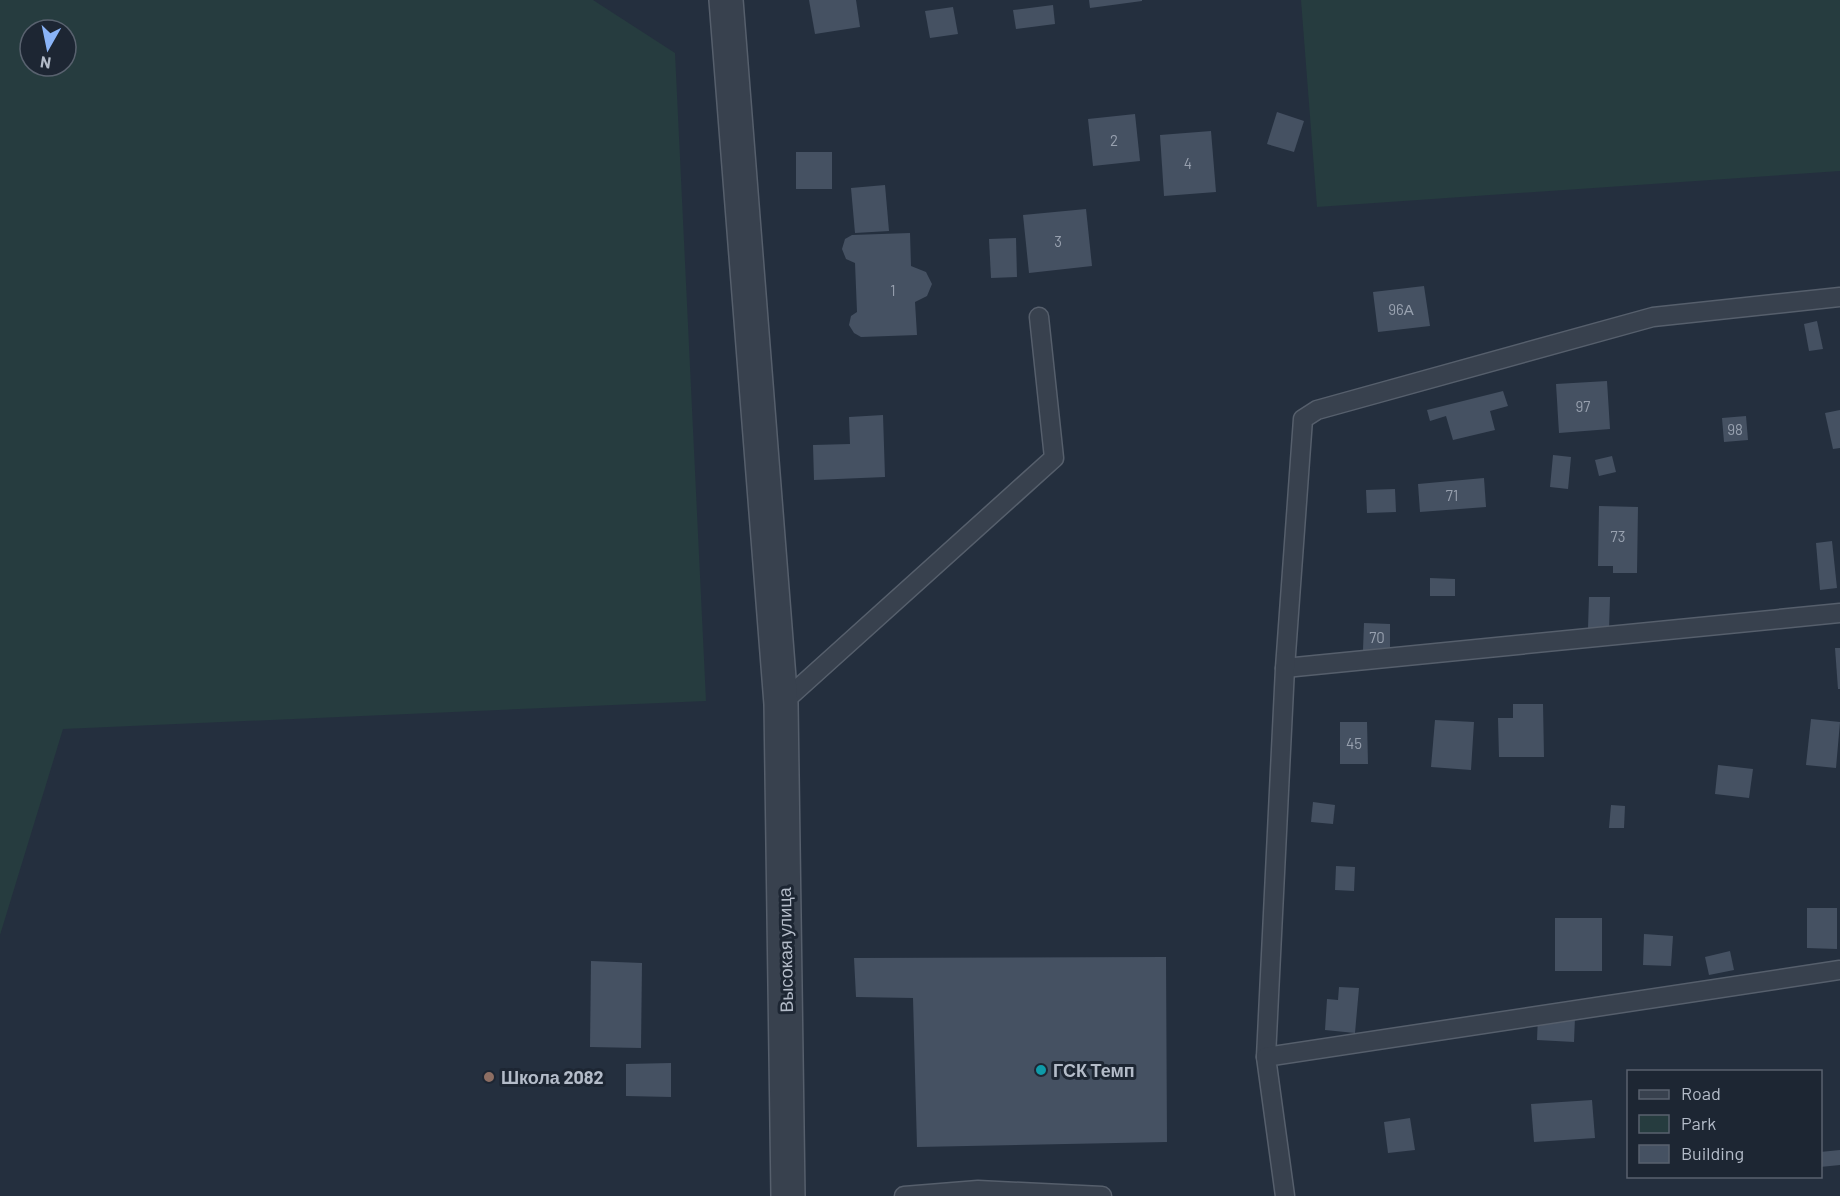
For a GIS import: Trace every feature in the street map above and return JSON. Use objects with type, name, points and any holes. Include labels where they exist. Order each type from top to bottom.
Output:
[{"type":"street","name":"Высокая улица","points":[[720,4],[781,704],[788,1196]]},
{"type":"lane","points":[[1285,1196],[1266,1057],[1284,668],[1303,419],[1317,410],[1653,317],[1840,297]]},
{"type":"lane","points":[[781,704],[1054,458],[1039,317]]},
{"type":"lane","points":[[1284,668],[1840,613]]},
{"type":"lane","points":[[1266,1057],[1840,970]]},
{"type":"lane","points":[[904,1196],[978,1190],[1102,1196]]},
{"type":"green space","points":[[0,0],[593,0],[675,53],[706,701],[63,729],[0,935]]},
{"type":"green space","points":[[1301,0],[1840,0],[1840,171],[1317,207]]},
{"type":"building","points":[[809,0],[856,0],[860,27],[815,34]]},
{"type":"building","points":[[1089,0],[1142,0],[1142,1],[1090,8]]},
{"type":"building","points":[[1053,5],[1055,24],[1016,29],[1013,10]]},
{"type":"building","points":[[953,7],[958,34],[930,38],[925,11]]},
{"type":"building","points":[[1277,112],[1304,121],[1294,152],[1267,144]]},
{"type":"building","points":[[1135,114],[1140,161],[1093,166],[1088,119]]},
{"type":"building","points":[[1211,131],[1216,192],[1164,196],[1160,135]]},
{"type":"building","points":[[796,152],[832,152],[832,189],[796,189]]},
{"type":"building","points":[[885,185],[889,231],[855,233],[851,188]]},
{"type":"building","points":[[1086,209],[1092,266],[1029,273],[1023,215]]},
{"type":"building","points":[[910,233],[911,266],[926,272],[932,284],[927,296],[915,302],[917,335],[861,337],[854,333],[849,325],[851,316],[857,312],[855,263],[846,259],[842,249],[845,239],[852,235]]},
{"type":"building","points":[[1016,238],[1017,277],[991,278],[989,239]]},
{"type":"building","points":[[1424,286],[1430,326],[1378,332],[1373,292]]},
{"type":"building","points":[[1817,321],[1823,349],[1809,351],[1804,324]]},
{"type":"building","points":[[1607,381],[1610,429],[1559,433],[1556,384]]},
{"type":"building","points":[[1503,391],[1508,406],[1490,411],[1495,430],[1453,440],[1446,416],[1430,421],[1427,410]]},
{"type":"building","points":[[1840,410],[1840,448],[1833,449],[1825,413]]},
{"type":"building","points":[[883,415],[885,477],[814,480],[813,445],[850,444],[849,417]]},
{"type":"building","points":[[1746,416],[1748,440],[1724,442],[1722,418]]},
{"type":"building","points":[[1553,455],[1571,457],[1568,489],[1550,487]]},
{"type":"building","points":[[1612,456],[1616,472],[1599,476],[1595,460]]},
{"type":"building","points":[[1484,478],[1486,507],[1420,512],[1418,484]]},
{"type":"building","points":[[1395,489],[1396,512],[1367,513],[1366,490]]},
{"type":"building","points":[[1599,506],[1638,507],[1637,573],[1613,573],[1613,566],[1598,566]]},
{"type":"building","points":[[1832,541],[1837,588],[1820,590],[1816,543]]},
{"type":"building","points":[[1430,578],[1455,579],[1455,596],[1430,596]]},
{"type":"building","points":[[1589,597],[1610,597],[1609,629],[1588,628]]},
{"type":"building","points":[[1364,623],[1390,624],[1390,650],[1363,650]]},
{"type":"building","points":[[1835,648],[1840,648],[1840,689],[1838,689]]},
{"type":"building","points":[[1513,704],[1543,704],[1544,757],[1499,757],[1498,718],[1513,718]]},
{"type":"building","points":[[1811,719],[1840,722],[1836,768],[1806,765]]},
{"type":"building","points":[[1435,720],[1474,722],[1471,770],[1431,767]]},
{"type":"building","points":[[1340,722],[1367,722],[1368,764],[1340,764]]},
{"type":"building","points":[[1718,765],[1753,769],[1749,798],[1715,794]]},
{"type":"building","points":[[1313,802],[1335,805],[1333,824],[1311,822]]},
{"type":"building","points":[[1611,805],[1625,806],[1624,828],[1609,828]]},
{"type":"building","points":[[1336,866],[1355,867],[1354,891],[1335,890]]},
{"type":"building","points":[[1807,908],[1837,908],[1837,949],[1807,948]]},
{"type":"building","points":[[1555,918],[1602,918],[1602,971],[1555,971]]},
{"type":"building","points":[[1644,934],[1673,936],[1671,966],[1643,965]]},
{"type":"building","points":[[1730,951],[1734,970],[1709,975],[1705,957]]},
{"type":"building","name":"ГСК Темп","points":[[1166,957],[1167,1142],[917,1147],[913,998],[856,997],[854,958]]},
{"type":"building","points":[[591,961],[642,963],[641,1048],[590,1047]]},
{"type":"building","points":[[1339,987],[1359,988],[1355,1033],[1325,1030],[1327,999],[1338,1000]]},
{"type":"building","points":[[1538,1016],[1575,1017],[1574,1042],[1537,1040]]},
{"type":"building","points":[[671,1063],[671,1097],[626,1096],[626,1064]]},
{"type":"building","points":[[1592,1100],[1595,1138],[1534,1142],[1531,1104]]},
{"type":"building","points":[[1410,1118],[1415,1150],[1388,1153],[1384,1122]]},
{"type":"building","points":[[1840,1150],[1840,1165],[1822,1167],[1822,1152]]},
{"type":"place","name":"ГСК Темп","points":[[1041,1070]]},
{"type":"place","name":"Школа 2082","points":[[489,1077]]}]
